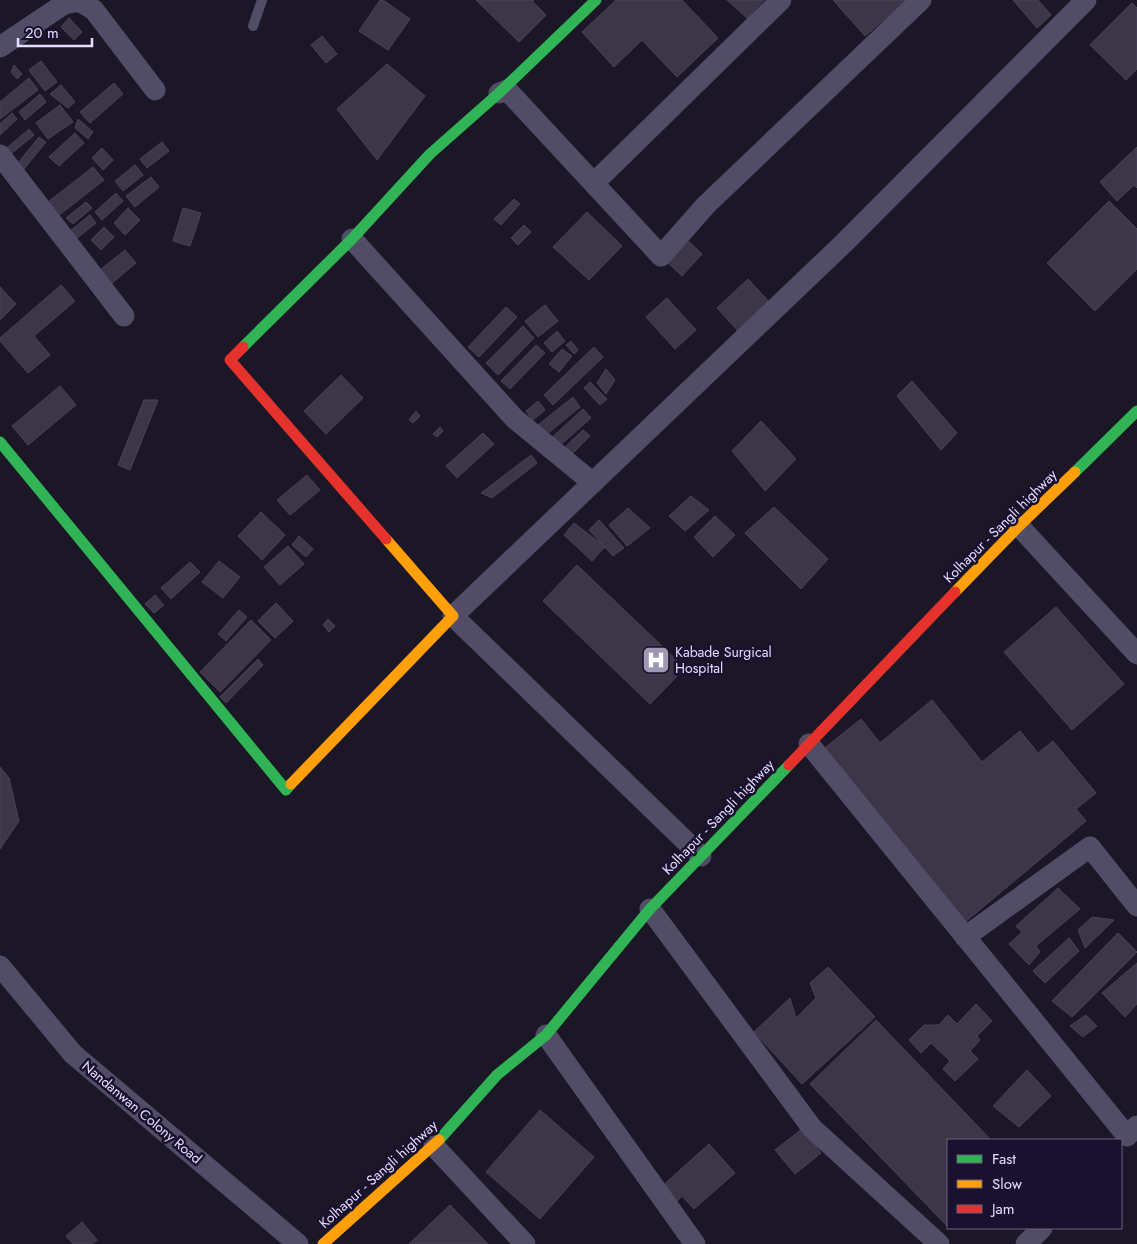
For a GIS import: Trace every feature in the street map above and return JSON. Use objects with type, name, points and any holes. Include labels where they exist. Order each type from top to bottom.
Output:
[{"type":"street","points":[[596,0],[499,93],[430,154],[352,239],[230,360],[453,616],[701,856]]},
{"type":"street","points":[[594,183],[781,0]]},
{"type":"street","points":[[499,93],[507,90],[661,256],[706,204],[921,0]]},
{"type":"street","points":[[0,442],[286,790],[453,616],[844,243],[1086,0]]},
{"type":"street","points":[[0,47],[64,4],[79,1],[94,10],[155,90]]},
{"type":"street","points":[[0,155],[124,316]]},
{"type":"street","points":[[352,239],[514,418],[593,483]]},
{"type":"street","name":"Kolhapur - Sangli highway","points":[[323,1244],[434,1146],[497,1075],[546,1035],[650,909],[1019,526],[1137,411]]},
{"type":"street","points":[[1019,526],[1137,654]]},
{"type":"street","points":[[809,744],[1130,1138]]},
{"type":"street","points":[[965,937],[1090,846],[1137,906]]},
{"type":"street","points":[[650,909],[812,1128],[939,1244]]},
{"type":"street","name":"Nandanwan Colony Road","points":[[0,966],[73,1054],[298,1244]]},
{"type":"street","points":[[546,1035],[695,1244]]},
{"type":"street","points":[[434,1146],[525,1244]]},
{"type":"street","points":[[1026,1244],[1041,1229]]},
{"type":"lane","points":[[253,26],[262,0]]},
{"type":"building","points":[[380,0],[383,0],[410,19],[388,50],[359,31]]},
{"type":"building","points":[[476,0],[534,0],[532,1],[546,15],[519,42]]},
{"type":"building","points":[[616,0],[682,0],[718,38],[677,77],[642,40],[614,67],[582,32]]},
{"type":"building","points":[[727,0],[764,0],[747,18]]},
{"type":"building","points":[[833,0],[907,0],[865,36]]},
{"type":"building","points":[[1013,0],[1038,0],[1051,15],[1037,28]]},
{"type":"building","points":[[1132,3],[1137,8],[1137,69],[1126,80],[1090,45]]},
{"type":"building","points":[[69,18],[82,32],[74,40],[61,27]]},
{"type":"building","points":[[322,36],[337,54],[326,63],[311,45]]},
{"type":"building","points":[[41,61],[57,82],[45,91],[29,70]]},
{"type":"building","points":[[387,64],[425,96],[377,160],[337,109]]},
{"type":"building","points":[[14,65],[22,74],[17,79],[11,72]]},
{"type":"building","points":[[29,78],[38,90],[0,119],[0,102]]},
{"type":"building","points":[[114,83],[123,94],[90,123],[80,112]]},
{"type":"building","points":[[61,85],[75,102],[68,108],[50,94]]},
{"type":"building","points":[[40,94],[46,102],[25,120],[19,112]]},
{"type":"building","points":[[60,105],[73,122],[48,139],[36,123]]},
{"type":"building","points":[[12,113],[17,119],[0,135],[0,124]]},
{"type":"building","points":[[78,119],[93,132],[88,139],[75,128]]},
{"type":"building","points":[[29,129],[34,135],[12,153],[3,151]]},
{"type":"building","points":[[75,133],[84,143],[59,166],[49,157]]},
{"type":"building","points":[[39,137],[46,142],[24,169],[18,163]]},
{"type":"building","points":[[162,142],[169,151],[147,168],[140,159]]},
{"type":"building","points":[[1137,147],[1137,188],[1134,185],[1117,201],[1100,182]]},
{"type":"building","points":[[102,148],[113,160],[103,170],[92,158]]},
{"type":"building","points":[[135,165],[143,175],[123,191],[115,181]]},
{"type":"building","points":[[93,167],[104,180],[58,216],[48,202]]},
{"type":"building","points":[[151,177],[159,187],[135,207],[126,196]]},
{"type":"building","points":[[116,193],[123,201],[102,220],[95,212]]},
{"type":"building","points":[[514,199],[520,204],[501,225],[494,219]]},
{"type":"building","points":[[1109,201],[1137,229],[1137,269],[1095,311],[1047,263]]},
{"type":"building","points":[[86,202],[92,208],[73,224],[66,218]]},
{"type":"building","points":[[128,208],[140,220],[125,235],[114,223]]},
{"type":"building","points":[[183,208],[201,213],[190,246],[173,241]]},
{"type":"building","points":[[587,212],[622,246],[589,280],[553,247]]},
{"type":"building","points":[[90,215],[96,223],[76,239],[70,231]]},
{"type":"building","points":[[524,225],[531,232],[518,245],[511,238]]},
{"type":"building","points":[[104,227],[114,237],[101,250],[91,240]]},
{"type":"building","points":[[681,234],[702,254],[682,276],[661,256]]},
{"type":"building","points":[[125,250],[136,263],[111,284],[100,270]]},
{"type":"building","points":[[748,279],[771,304],[739,332],[717,308]]},
{"type":"building","points":[[61,285],[75,301],[34,336],[50,355],[28,373],[0,341],[0,338]]},
{"type":"building","points":[[0,287],[16,304],[1,319],[0,319]]},
{"type":"building","points":[[667,298],[696,330],[675,349],[646,317]]},
{"type":"building","points":[[545,305],[558,321],[538,337],[525,321]]},
{"type":"building","points":[[506,307],[517,317],[479,357],[468,347]]},
{"type":"building","points":[[523,326],[534,338],[498,375],[486,363]]},
{"type":"building","points":[[557,331],[565,341],[552,352],[544,343]]},
{"type":"building","points":[[571,341],[578,350],[574,354],[566,345]]},
{"type":"building","points":[[536,345],[545,353],[510,389],[501,381]]},
{"type":"building","points":[[594,347],[603,357],[553,405],[544,395]]},
{"type":"building","points":[[562,349],[572,356],[559,372],[549,364]]},
{"type":"building","points":[[606,369],[615,380],[606,394],[597,383]]},
{"type":"building","points":[[341,375],[363,398],[326,434],[304,411]]},
{"type":"building","points":[[912,381],[957,433],[941,450],[897,396]]},
{"type":"building","points":[[590,382],[607,399],[600,405],[584,388]]},
{"type":"building","points":[[60,386],[76,405],[28,445],[12,426]]},
{"type":"building","points":[[573,397],[580,407],[546,435],[538,425]]},
{"type":"building","points":[[144,400],[158,400],[130,470],[118,465]]},
{"type":"building","points":[[538,401],[545,410],[533,420],[526,411]]},
{"type":"building","points":[[583,409],[591,418],[557,448],[549,440]]},
{"type":"building","points":[[416,411],[420,416],[413,423],[409,420]]},
{"type":"building","points":[[761,421],[796,459],[765,491],[732,451]]},
{"type":"building","points":[[440,427],[443,431],[437,437],[433,434]]},
{"type":"building","points":[[583,430],[590,436],[570,456],[563,449]]},
{"type":"building","points":[[483,433],[494,444],[457,478],[446,466]]},
{"type":"building","points":[[531,455],[537,463],[492,498],[481,493]]},
{"type":"building","points":[[307,475],[320,490],[290,515],[277,500]]},
{"type":"building","points":[[691,496],[709,510],[685,531],[669,516]]},
{"type":"building","points":[[774,507],[828,559],[801,589],[745,533]]},
{"type":"building","points":[[628,508],[650,528],[627,546],[609,525]]},
{"type":"building","points":[[261,512],[285,535],[262,560],[238,536]]},
{"type":"building","points":[[715,516],[735,535],[713,557],[694,537]]},
{"type":"building","points":[[599,520],[624,548],[613,556],[589,530]]},
{"type":"building","points":[[574,523],[605,547],[592,561],[564,535]]},
{"type":"building","points":[[299,536],[313,549],[306,557],[292,545]]},
{"type":"building","points":[[288,546],[304,564],[280,585],[264,567]]},
{"type":"building","points":[[219,561],[240,577],[223,598],[202,582]]},
{"type":"building","points":[[190,562],[200,572],[171,599],[161,588]]},
{"type":"building","points":[[577,565],[685,668],[650,704],[543,601]]},
{"type":"building","points":[[155,595],[164,605],[154,613],[145,604]]},
{"type":"building","points":[[276,603],[293,621],[275,638],[258,621]]},
{"type":"building","points":[[1056,607],[1124,684],[1072,730],[1004,652]]},
{"type":"building","points":[[239,610],[247,617],[226,641],[218,634]]},
{"type":"building","points":[[328,619],[335,626],[329,632],[323,625]]},
{"type":"building","points":[[251,620],[271,640],[220,692],[200,672]]},
{"type":"building","points":[[258,659],[263,665],[226,703],[220,697]]},
{"type":"building","points":[[932,700],[982,762],[1020,731],[1038,753],[1053,741],[1096,793],[1076,809],[1086,821],[964,923],[821,751],[861,719],[880,743]]},
{"type":"building","points":[[0,767],[9,778],[19,821],[0,849]]},
{"type":"building","points":[[1058,888],[1080,909],[1036,946],[1040,952],[1029,965],[1009,944],[1022,932],[1016,926]]},
{"type":"building","points":[[1092,917],[1114,920],[1085,948],[1078,930]]},
{"type":"building","points":[[1118,933],[1137,952],[1072,1017],[1052,1001]]},
{"type":"building","points":[[1069,938],[1079,951],[1045,983],[1033,971]]},
{"type":"building","points":[[1137,963],[1137,1004],[1125,1017],[1102,993]]},
{"type":"building","points":[[828,967],[875,1017],[802,1084],[754,1032],[790,998],[796,1018],[816,998],[810,983]]},
{"type":"building","points":[[976,1004],[992,1021],[977,1036],[980,1040],[970,1051],[978,1059],[955,1081],[943,1069],[950,1061],[931,1043],[921,1053],[909,1040],[924,1025],[939,1025],[948,1015],[957,1024]]},
{"type":"building","points":[[1086,1015],[1097,1026],[1083,1037],[1070,1026]]},
{"type":"building","points":[[876,1020],[990,1139],[947,1139],[947,1226],[810,1084]]},
{"type":"building","points":[[1027,1070],[1051,1096],[1019,1127],[993,1106]]},
{"type":"building","points":[[540,1110],[594,1157],[540,1219],[486,1172]]},
{"type":"building","points":[[802,1129],[821,1153],[795,1174],[775,1150]]},
{"type":"building","points":[[709,1144],[735,1173],[694,1209],[682,1196],[675,1203],[660,1188]]},
{"type":"building","points":[[450,1205],[488,1244],[409,1244]]},
{"type":"building","points":[[82,1222],[97,1240],[92,1244],[73,1244],[66,1236]]},
{"type":"traffic: fast","points":[[243,347],[352,239],[430,154],[499,93],[596,0]]},
{"type":"traffic: fast","points":[[1075,472],[1137,411]]},
{"type":"traffic: fast","points":[[0,442],[286,790],[291,784]]},
{"type":"traffic: fast","points":[[439,1140],[497,1075],[546,1035],[650,909],[789,765]]},
{"type":"traffic: slow","points":[[955,592],[1075,472]]},
{"type":"traffic: slow","points":[[291,784],[453,616],[386,539]]},
{"type":"traffic: slow","points":[[323,1244],[439,1140]]},
{"type":"traffic: jam","points":[[243,347],[230,360],[386,539]]},
{"type":"traffic: jam","points":[[789,765],[955,592]]},
{"type":"place","name":"Kabade Surgical Hospital","points":[[656,660]]}]
